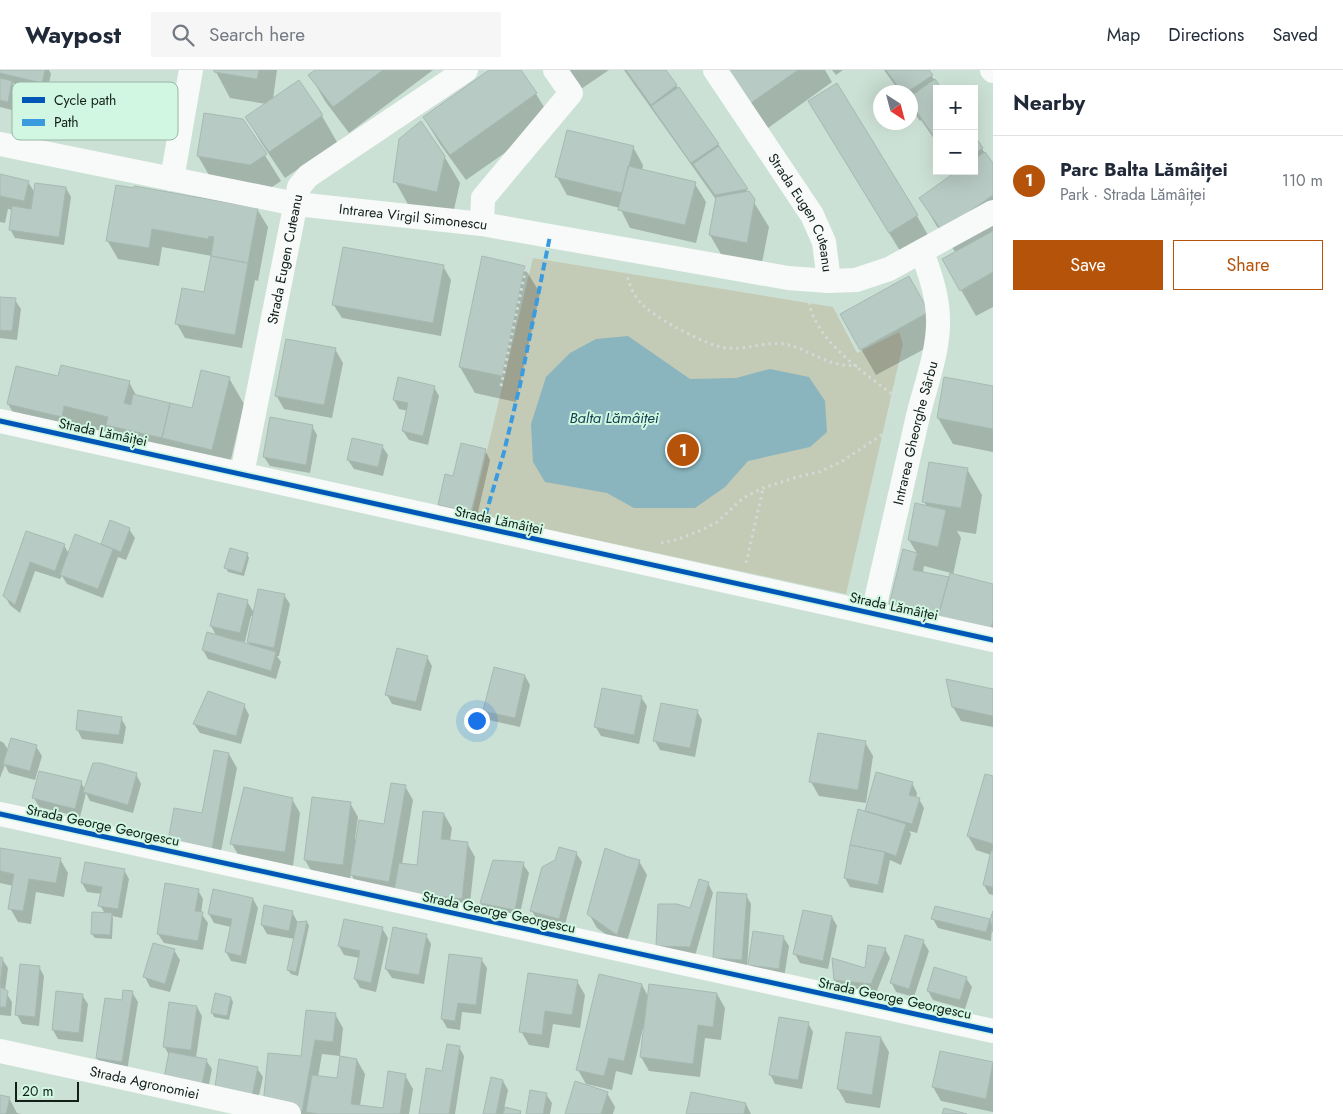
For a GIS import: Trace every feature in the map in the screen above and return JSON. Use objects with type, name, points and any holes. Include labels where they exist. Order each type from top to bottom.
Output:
[{"type":"street","points":[[172,179],[191,70]]},
{"type":"street","name":"Strada Eugen Cuteanu","points":[[242,474],[299,186],[308,176],[466,70]]},
{"type":"street","points":[[482,224],[483,198],[570,93],[555,70]]},
{"type":"street","name":"Strada Eugen Cuteanu","points":[[715,70],[812,215],[824,242],[829,281],[856,280],[890,269],[993,212]]},
{"type":"street","name":"Intrarea Virgil Simonescu","points":[[0,144],[296,204],[482,224],[788,278],[829,281]]},
{"type":"street","name":"Intrarea Gheorghe Sârbu","points":[[873,613],[938,328],[938,307],[931,276],[922,252]]},
{"type":"street","name":"Strada Lămâiței","points":[[0,421],[993,640]]},
{"type":"street","name":"Strada George Georgescu","points":[[0,814],[993,1032]]},
{"type":"street","name":"Strada Agronomiei","points":[[0,1051],[289,1114]]},
{"type":"path","points":[[501,386],[534,233]]},
{"type":"path","points":[[621,249],[627,278],[639,302],[660,319],[726,348],[752,348],[781,343],[795,346],[838,365],[857,366]]},
{"type":"path","points":[[653,545],[704,529],[717,522],[743,498],[763,488],[819,472],[840,462],[887,431],[918,414],[857,366],[831,342],[814,319],[805,279]]},
{"type":"path","points":[[741,584],[763,488]]},
{"type":"green space","points":[[533,258],[833,307],[857,353],[899,332],[903,344],[846,594],[472,513]]},
{"type":"water","name":"Balta Lămâiței","points":[[628,336],[690,379],[736,378],[770,369],[809,377],[825,401],[827,432],[810,447],[748,461],[725,487],[695,508],[634,508],[607,493],[545,482],[533,462],[531,424],[546,377],[570,353],[596,339]]},
{"type":"building","points":[[0,70],[45,70],[42,82],[0,73]]},
{"type":"building","points":[[214,70],[259,70],[257,79],[214,72]]},
{"type":"building","points":[[315,70],[383,70],[333,107],[308,75]]},
{"type":"building","points":[[489,70],[521,70],[537,93],[450,155],[423,117]]},
{"type":"building","points":[[626,70],[666,70],[677,85],[651,105]]},
{"type":"building","points":[[728,70],[798,70],[751,103]]},
{"type":"building","points":[[886,70],[929,70],[933,75],[918,85],[897,85]]},
{"type":"building","points":[[0,78],[12,81],[8,102],[0,100]]},
{"type":"building","points":[[935,79],[939,85],[933,85],[933,135],[918,113],[918,91]]},
{"type":"building","points":[[299,80],[323,115],[269,152],[245,117]]},
{"type":"building","points":[[837,83],[918,215],[889,233],[808,101]]},
{"type":"building","points":[[679,87],[719,144],[691,163],[651,106]]},
{"type":"building","points":[[204,113],[243,119],[267,154],[250,165],[197,156]]},
{"type":"building","points":[[421,121],[445,156],[437,192],[393,182],[399,139]]},
{"type":"building","points":[[567,130],[634,146],[622,193],[555,177]]},
{"type":"building","points":[[978,141],[983,148],[978,151]]},
{"type":"building","points":[[719,146],[748,189],[715,195],[693,164]]},
{"type":"building","points":[[985,152],[993,163],[993,195],[942,231],[919,198],[951,175],[978,175],[978,156]]},
{"type":"building","points":[[628,166],[696,182],[685,225],[618,210]]},
{"type":"building","points":[[0,174],[29,181],[24,201],[0,196]]},
{"type":"building","points":[[35,183],[66,187],[59,237],[9,230],[12,206],[31,209]]},
{"type":"building","points":[[116,185],[134,188],[134,186],[258,208],[248,263],[211,256],[214,237],[209,236],[208,239],[152,229],[149,248],[106,241]]},
{"type":"building","points":[[749,191],[755,199],[747,243],[709,235],[716,197]]},
{"type":"building","points":[[993,231],[993,272],[960,291],[942,259]]},
{"type":"building","points":[[343,247],[444,265],[433,323],[332,305]]},
{"type":"building","points":[[211,256],[248,263],[235,335],[175,324],[182,288],[204,292]]},
{"type":"building","points":[[482,256],[525,266],[502,376],[459,367]]},
{"type":"building","points":[[909,276],[929,312],[860,350],[840,314]]},
{"type":"building","points":[[0,297],[16,298],[12,331],[0,330]]},
{"type":"building","points":[[286,339],[336,348],[324,405],[275,396]]},
{"type":"building","points":[[61,365],[130,381],[124,403],[131,405],[133,394],[170,403],[162,438],[106,425],[108,417],[64,406],[62,417],[7,404],[16,366],[58,376]]},
{"type":"building","points":[[201,370],[230,377],[212,450],[162,438],[170,403],[192,408]]},
{"type":"building","points":[[398,377],[435,386],[423,436],[402,431],[408,403],[393,400]]},
{"type":"building","points":[[944,377],[993,386],[993,429],[937,418]]},
{"type":"building","points":[[270,417],[313,425],[306,465],[263,457]]},
{"type":"building","points":[[352,438],[383,445],[378,467],[347,460]]},
{"type":"building","points":[[461,443],[486,449],[471,512],[438,505],[445,474],[453,476]]},
{"type":"building","points":[[929,462],[968,468],[961,508],[922,502]]},
{"type":"building","points":[[915,503],[946,510],[938,547],[908,540]]},
{"type":"building","points":[[110,520],[130,528],[121,552],[101,544]]},
{"type":"building","points":[[26,531],[65,544],[55,571],[30,562],[15,605],[3,596]]},
{"type":"building","points":[[75,534],[113,549],[98,589],[60,575]]},
{"type":"building","points":[[230,548],[248,553],[242,573],[224,568]]},
{"type":"building","points":[[903,549],[917,553],[913,570],[949,577],[936,624],[887,613]]},
{"type":"building","points":[[950,573],[993,584],[993,620],[989,637],[936,624]]},
{"type":"building","points":[[258,589],[285,594],[274,648],[247,642]]},
{"type":"building","points":[[218,593],[248,600],[240,633],[210,626]]},
{"type":"building","points":[[207,632],[276,652],[271,671],[202,650]]},
{"type":"building","points":[[397,648],[428,656],[416,702],[385,695]]},
{"type":"building","points":[[494,667],[525,675],[515,718],[483,711]]},
{"type":"building","points":[[946,679],[993,689],[993,716],[952,707]]},
{"type":"building","points":[[602,688],[642,696],[634,735],[594,727]]},
{"type":"building","points":[[208,691],[245,704],[236,736],[193,724]]},
{"type":"building","points":[[661,703],[698,710],[690,748],[653,741]]},
{"type":"building","points":[[78,710],[122,717],[119,735],[76,730]]},
{"type":"building","points":[[818,733],[866,741],[858,790],[809,782]]},
{"type":"building","points":[[11,738],[37,745],[30,771],[3,764]]},
{"type":"building","points":[[214,750],[229,753],[212,849],[168,841],[174,808],[202,813]]},
{"type":"building","points":[[93,763],[100,763],[137,773],[128,805],[83,792]]},
{"type":"building","points":[[39,771],[82,781],[75,809],[32,798]]},
{"type":"building","points":[[876,772],[913,782],[909,795],[920,798],[912,824],[865,811]]},
{"type":"building","points":[[985,774],[993,776],[993,844],[967,836]]},
{"type":"building","points":[[391,783],[406,785],[389,882],[350,875],[359,820],[384,824]]},
{"type":"building","points":[[244,787],[293,798],[285,852],[230,844]]},
{"type":"building","points":[[312,797],[351,802],[343,865],[304,860]]},
{"type":"building","points":[[858,809],[906,824],[896,856],[850,845]]},
{"type":"building","points":[[423,811],[444,813],[441,839],[468,842],[462,899],[394,891],[399,863],[417,865]]},
{"type":"building","points":[[850,845],[885,852],[878,885],[844,878]]},
{"type":"building","points":[[559,847],[577,852],[559,919],[530,911],[542,867],[555,860]]},
{"type":"building","points":[[0,848],[61,858],[56,883],[29,879],[23,911],[8,909],[14,874],[0,871]]},
{"type":"building","points":[[605,848],[640,860],[617,935],[587,914]]},
{"type":"building","points":[[991,851],[993,851],[993,887],[983,885]]},
{"type":"building","points":[[493,860],[524,862],[515,910],[480,903]]},
{"type":"building","points":[[85,862],[125,869],[118,909],[98,906],[102,887],[81,883]]},
{"type":"building","points":[[699,879],[709,882],[690,947],[656,946],[658,904],[677,904],[690,908]]},
{"type":"building","points":[[165,883],[199,889],[195,911],[203,912],[198,941],[157,934]]},
{"type":"building","points":[[213,889],[253,898],[241,956],[225,952],[232,919],[208,914]]},
{"type":"building","points":[[717,892],[747,894],[742,960],[713,958]]},
{"type":"building","points":[[264,905],[293,911],[289,931],[261,925]]},
{"type":"building","points":[[935,906],[990,919],[986,932],[931,919]]},
{"type":"building","points":[[803,910],[832,916],[823,961],[793,954]]},
{"type":"building","points":[[993,911],[993,932],[990,919]]},
{"type":"building","points":[[92,912],[112,913],[110,935],[91,934]]},
{"type":"building","points":[[344,919],[383,927],[371,983],[354,979],[360,951],[338,946]]},
{"type":"building","points":[[307,921],[296,972],[287,970],[297,922]]},
{"type":"building","points":[[393,927],[427,934],[419,975],[385,969]]},
{"type":"building","points":[[753,931],[784,936],[779,969],[748,965]]},
{"type":"building","points":[[905,935],[924,940],[909,989],[890,983]]},
{"type":"building","points":[[153,943],[175,949],[165,984],[143,977]]},
{"type":"building","points":[[868,945],[886,948],[871,984],[834,980],[832,958],[865,968]]},
{"type":"building","points":[[449,954],[482,958],[476,1005],[458,1003],[455,1021],[441,1019]]},
{"type":"building","points":[[0,957],[3,958],[0,987]]},
{"type":"building","points":[[20,964],[40,966],[35,1017],[15,1015]]},
{"type":"building","points":[[934,967],[967,977],[960,1000],[927,991]]},
{"type":"building","points":[[528,973],[578,980],[572,1015],[545,1011],[542,1035],[519,1032]]},
{"type":"building","points":[[599,974],[642,984],[624,1061],[609,1058],[604,1076],[576,1070]]},
{"type":"building","points":[[649,984],[717,993],[713,1027],[698,1025],[693,1064],[640,1057]]},
{"type":"building","points":[[0,987],[8,991],[6,1007],[0,1007]]},
{"type":"building","points":[[123,990],[133,991],[122,1062],[96,1058],[105,998],[122,1000]]},
{"type":"building","points":[[56,991],[83,994],[79,1033],[52,1030]]},
{"type":"building","points":[[215,993],[231,997],[227,1016],[211,1013]]},
{"type":"building","points":[[169,1002],[197,1006],[191,1050],[163,1047]]},
{"type":"building","points":[[306,1010],[336,1013],[333,1042],[315,1040],[302,1111],[263,1106],[268,1053],[301,1056]]},
{"type":"building","points":[[779,1017],[809,1022],[798,1080],[769,1075]]},
{"type":"building","points":[[846,1032],[881,1037],[872,1095],[837,1089]]},
{"type":"building","points":[[447,1044],[460,1046],[449,1114],[419,1114],[426,1068],[442,1071]]},
{"type":"building","points":[[940,1051],[993,1062],[986,1099],[932,1087]]},
{"type":"building","points":[[169,1052],[207,1059],[202,1085],[164,1078]]},
{"type":"building","points":[[340,1056],[357,1059],[351,1104],[383,1108],[388,1071],[406,1074],[400,1114],[318,1114],[306,1112],[312,1075],[337,1078]]},
{"type":"building","points":[[219,1059],[258,1067],[252,1096],[215,1087]]},
{"type":"building","points":[[491,1077],[503,1080],[496,1114],[483,1114]]},
{"type":"building","points":[[575,1081],[608,1092],[601,1114],[565,1114]]},
{"type":"building","points":[[530,1090],[547,1093],[543,1114],[526,1114]]},
{"type":"building","points":[[691,1092],[746,1103],[744,1114],[686,1114]]},
{"type":"building","points":[[0,1095],[10,1097],[6,1114],[0,1114]]},
{"type":"building","points":[[505,1107],[521,1111],[520,1114],[503,1114]]},
{"type":"building","points":[[944,1108],[967,1114],[942,1114]]},
{"type":"marked path","points":[[482,527],[504,452],[520,385],[550,236]]},
{"type":"cycle path","points":[[0,421],[993,640]]},
{"type":"cycle path","points":[[0,814],[993,1031]]},
{"type":"place","name":"Parc Balta Lămâiței","points":[[683,450]]}]
